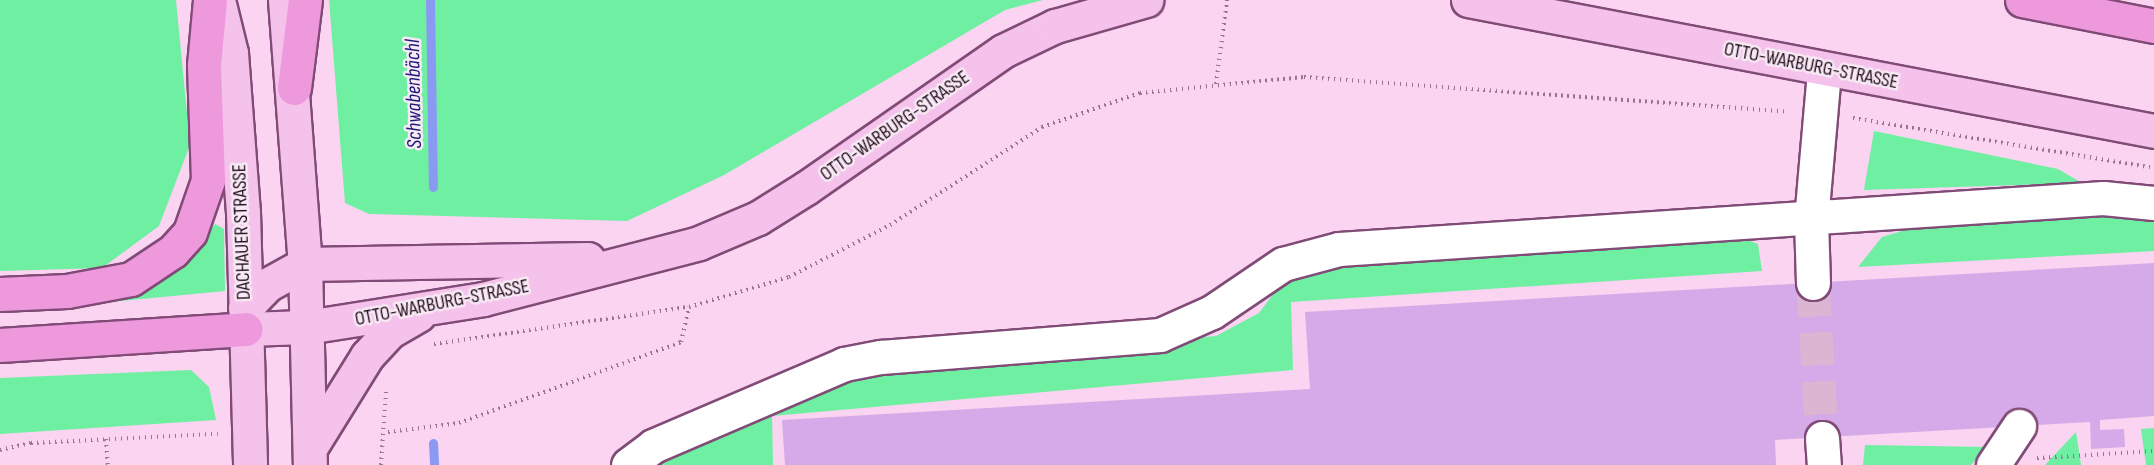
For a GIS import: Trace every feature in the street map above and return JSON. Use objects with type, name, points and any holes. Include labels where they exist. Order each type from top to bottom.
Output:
[{"type":"highway","points":[[0,294],[67,291],[131,279],[174,251],[190,232],[208,180],[204,65],[210,0]]},
{"type":"highway","points":[[294,88],[305,0]]},
{"type":"highway","points":[[2022,0],[2154,27]]},
{"type":"highway","points":[[0,345],[245,319]]},
{"type":"main road","name":"DACHAUER STRASSE","points":[[218,0],[231,53],[250,465]]},
{"type":"main road","points":[[285,0],[294,88],[305,264],[310,457]]},
{"type":"main road","name":"OTTO-WARBURG-STRASSE","points":[[245,319],[307,327],[435,307],[646,258],[699,243],[758,218],[1003,51],[1054,26],[1146,0]]},
{"type":"main road","name":"OTTO-WARBURG-STRASSE","points":[[1468,0],[1824,70],[2154,131]]},
{"type":"main road","name":"OTTO-WARBURG-STRASSE","points":[[305,264],[646,258]]},
{"type":"main road","points":[[245,319],[267,285],[305,264]]},
{"type":"main road","points":[[310,457],[367,356],[406,320],[435,307]]},
{"type":"street","points":[[1813,283],[1811,220],[1824,70]]},
{"type":"street","points":[[628,465],[653,446],[844,364],[881,357],[1160,335],[1212,312],[1283,264],[1339,249],[1811,220],[2103,198],[2154,203]]},
{"type":"street","points":[[1995,463],[2019,426]]},
{"type":"path","points":[[1216,84],[1215,71],[1227,0]]},
{"type":"path","points":[[431,345],[689,307],[789,277],[890,225],[1042,127],[1140,93],[1216,84],[1304,77],[1410,81],[1819,114],[1913,124],[2154,168]]},
{"type":"path","points":[[388,432],[459,423],[681,342],[689,307]]},
{"type":"path","points":[[381,465],[388,381]]},
{"type":"path","points":[[0,450],[31,443],[225,434]]},
{"type":"path","points":[[106,439],[108,465]]},
{"type":"path","points":[[1995,463],[2154,451]]},
{"type":"green space","points":[[0,0],[176,0],[190,145],[159,226],[102,268],[0,271]]},
{"type":"green space","points":[[329,0],[1043,0],[1005,10],[724,175],[627,221],[369,214],[345,203]]},
{"type":"green space","points":[[1874,131],[2058,169],[2082,183],[1864,190]]},
{"type":"green space","points":[[2107,212],[2154,222],[2154,251],[1858,267],[1882,237],[1946,218]]},
{"type":"green space","points":[[215,224],[224,229],[225,291],[6,312],[120,298],[154,284],[184,262]]},
{"type":"green space","points":[[1734,235],[1758,244],[1762,271],[1291,302],[1293,370],[772,416],[773,465],[645,465],[868,367],[1216,336],[1259,313],[1287,276],[1337,256]]},
{"type":"green space","points":[[191,370],[209,387],[216,420],[0,434],[0,378]]},
{"type":"green space","points":[[2154,428],[2154,465],[2146,465],[2141,429]]},
{"type":"green space","points":[[2076,432],[2081,465],[2045,465]]},
{"type":"green space","points":[[1865,445],[1987,447],[1971,465],[1863,465]]},
{"type":"building","points":[[2154,263],[2154,416],[2100,420],[2100,430],[2124,429],[2125,447],[2091,449],[2090,422],[1775,440],[1776,465],[785,465],[782,420],[1310,389],[1305,312]]},
{"type":"waterway","name":"Schwabenbächl","points":[[430,0],[433,187]]},
{"type":"waterway","name":"Schwabenbächl","points":[[433,443],[434,465]]},
{"type":"tunnel","points":[[1813,283],[1822,438]]}]
